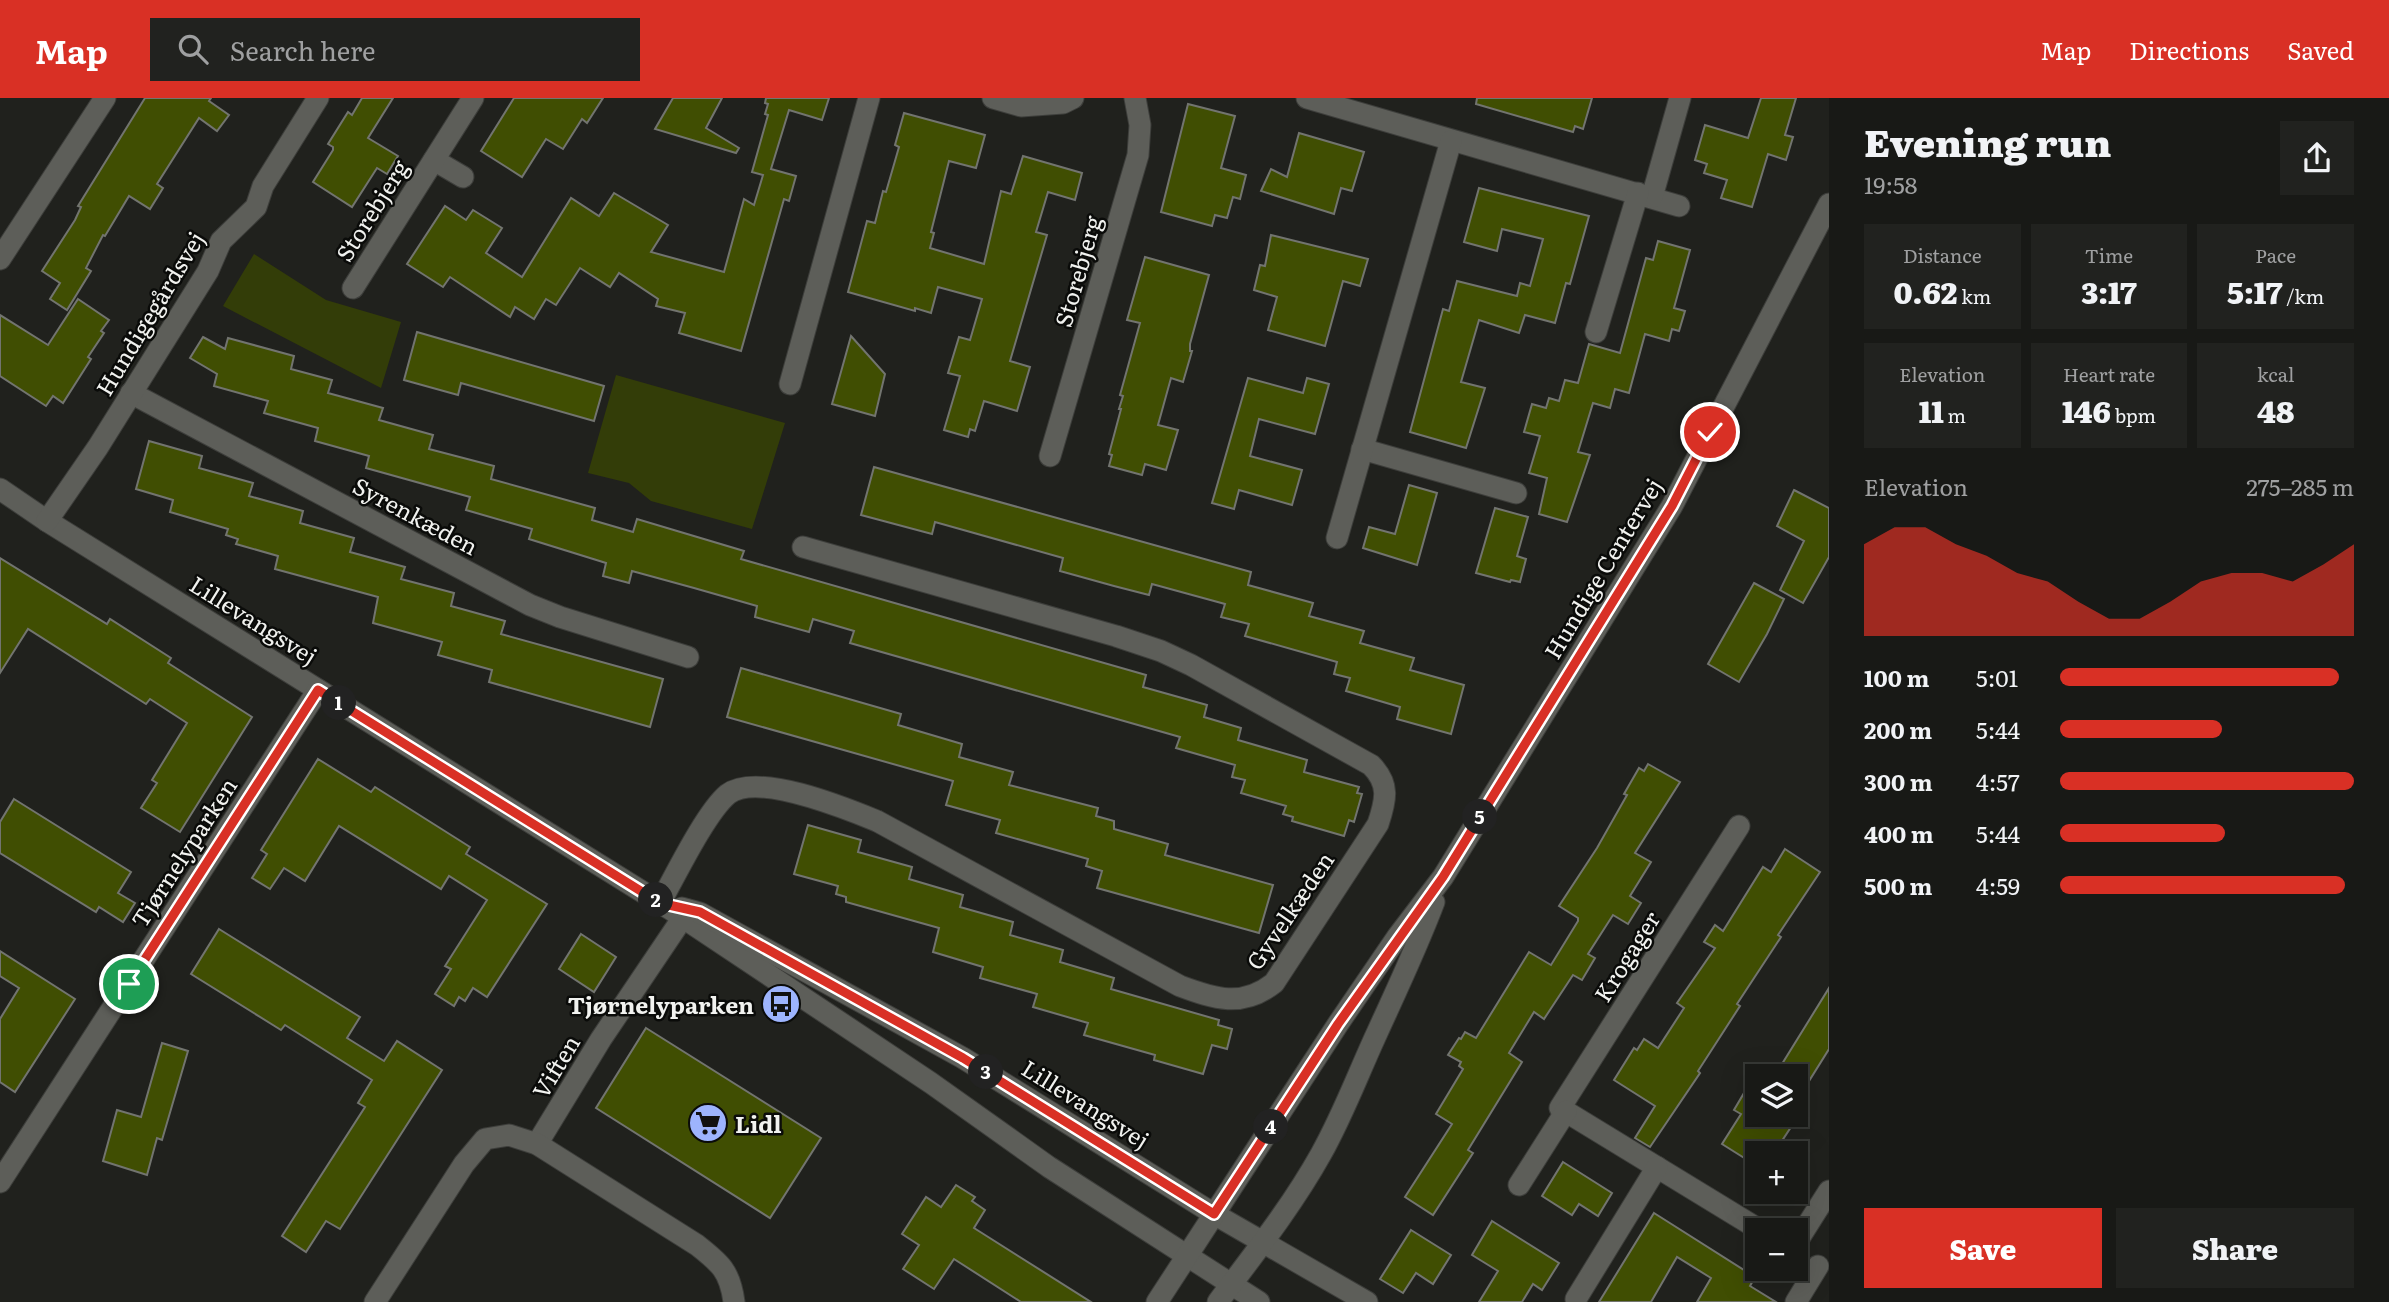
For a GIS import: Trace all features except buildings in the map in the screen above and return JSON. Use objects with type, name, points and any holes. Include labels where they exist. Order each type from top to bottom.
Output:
[{"type":"street","points":[[0,259],[105,98]]},
{"type":"street","name":"Hundigegårdsvej","points":[[47,521],[98,447],[208,271],[221,241],[256,207],[263,186],[318,98]]},
{"type":"street","name":"Storebjerg","points":[[353,288],[472,98]]},
{"type":"street","points":[[790,384],[869,98]]},
{"type":"street","points":[[993,98],[1021,106],[1063,103],[1073,98]]},
{"type":"street","name":"Storebjerg","points":[[1050,456],[1138,155],[1140,125],[1135,98]]},
{"type":"street","points":[[1307,98],[1334,102],[1451,141],[1679,206]]},
{"type":"street","points":[[1596,332],[1680,98]]},
{"type":"street","points":[[1337,538],[1451,141]]},
{"type":"street","name":"Storebjerg","points":[[434,160],[463,177]]},
{"type":"street","name":"Hundige Centervej","points":[[1157,1302],[1338,1024],[1443,877],[1672,506],[1829,204]]},
{"type":"street","name":"Syrenkæden","points":[[131,393],[530,605],[688,657]]},
{"type":"street","points":[[1362,449],[1516,493]]},
{"type":"street","name":"Lillevangsvej","points":[[0,489],[47,521],[660,903],[685,913],[1049,1167],[1187,1256],[1224,1294],[1259,1302]]},
{"type":"street","name":"Gyvelkæden","points":[[660,903],[709,817],[729,793],[754,787],[789,791],[831,802],[877,821],[1180,986],[1208,996],[1240,999],[1258,995],[1274,983],[1378,824],[1384,806],[1385,790],[1381,775],[1371,765],[1191,665],[1116,636],[803,547]]},
{"type":"street","name":"Tjørnelyparken","points":[[0,1182],[318,690]]},
{"type":"street","name":"Krogager","points":[[1519,1185],[1566,1111],[1560,1108],[1739,826]]},
{"type":"street","name":"Hundige Centervej","points":[[1224,1294],[1263,1242],[1320,1156],[1348,1103],[1376,1035],[1415,953],[1443,877]]},
{"type":"street","name":"Lillevangsvej","points":[[685,913],[700,912],[963,1058],[1214,1214],[1367,1302]]},
{"type":"street","name":"Viften","points":[[537,1144],[601,1039],[685,913]]},
{"type":"street","points":[[1566,1111],[1745,1221]]},
{"type":"street","points":[[375,1302],[464,1164],[485,1139],[509,1135],[537,1144],[697,1245],[721,1264],[732,1287],[734,1302]]},
{"type":"street","points":[[1576,1299],[1657,1167]]},
{"type":"street","points":[[1808,1224],[1829,1191]]},
{"type":"street","points":[[1797,1302],[1824,1269],[1808,1259]]},
{"type":"green space","points":[[254,254],[326,300],[401,322],[381,388],[223,306]]},
{"type":"green space","points":[[616,375],[785,423],[752,529],[651,501],[629,483],[588,473]]},
{"type":"place","name":"Tjørnelyparken","points":[[781,1004]]},
{"type":"place","name":"Lidl","points":[[708,1123]]},
{"type":"route","points":[[129,984],[318,690],[660,903],[700,912],[963,1058],[1214,1214],[1338,1024],[1398,936],[1443,877],[1672,506],[1710,432]]}]
